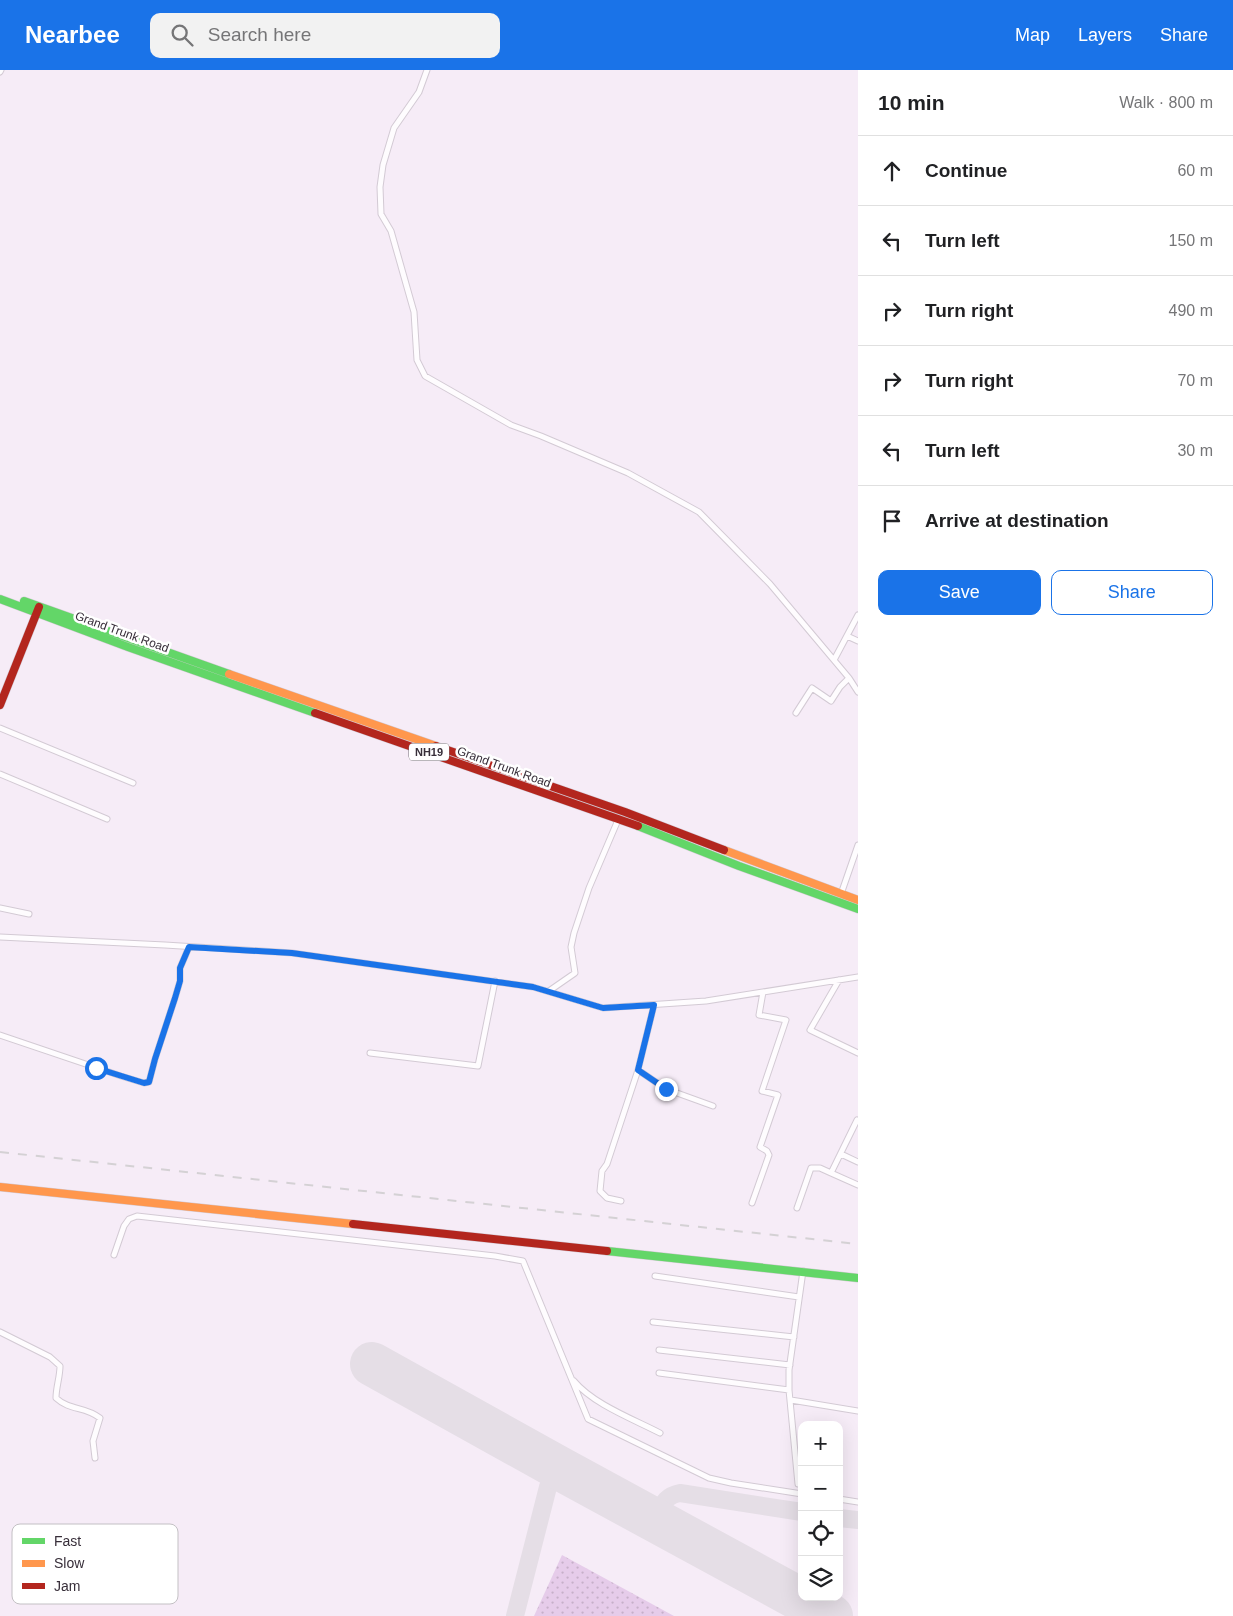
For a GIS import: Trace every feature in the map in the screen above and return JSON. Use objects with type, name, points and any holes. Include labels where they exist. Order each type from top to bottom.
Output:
[{"type":"main road","name":"Grand Trunk Road","points":[[0,592],[38,610],[128,647],[619,819],[739,866],[858,908]]},
{"type":"main road","name":"Grand Trunk Road","points":[[0,599],[124,638],[618,810],[858,900]]},
{"type":"main road","points":[[0,705],[38,610]]},
{"type":"main road","points":[[0,1187],[858,1278]]},
{"type":"street","points":[[427,70],[419,92],[394,128],[383,165],[380,187],[381,214],[391,231],[414,312],[418,360],[425,376],[511,425],[628,473],[699,512],[770,584],[849,678],[858,692]]},
{"type":"street","points":[[834,660],[858,615]]},
{"type":"street","points":[[847,636],[858,641]]},
{"type":"street","points":[[796,713],[812,688],[831,702],[849,678]]},
{"type":"street","points":[[0,728],[133,783]]},
{"type":"street","points":[[0,774],[107,819]]},
{"type":"street","points":[[548,992],[575,973],[571,947],[574,933],[589,888],[619,819]]},
{"type":"street","points":[[841,894],[858,845]]},
{"type":"street","points":[[0,908],[29,914]]},
{"type":"street","points":[[0,937],[292,953],[533,987],[603,1008],[706,1001],[858,978]]},
{"type":"street","points":[[0,1035],[121,1076],[144,1083],[149,1082],[180,981],[180,968],[189,947]]},
{"type":"street","points":[[839,980],[810,1030],[858,1053]]},
{"type":"street","points":[[370,1053],[478,1066],[495,981]]},
{"type":"street","points":[[752,1203],[769,1155],[767,1151],[760,1147],[778,1095],[762,1091],[786,1020],[759,1015],[763,992]]},
{"type":"street","points":[[621,1201],[606,1198],[600,1191],[602,1171],[607,1164],[638,1070],[654,1005]]},
{"type":"street","points":[[638,1070],[666,1089],[714,1106]]},
{"type":"street","points":[[831,1173],[858,1121]]},
{"type":"street","points":[[841,1154],[858,1162]]},
{"type":"street","points":[[797,1208],[811,1168],[820,1168],[858,1185]]},
{"type":"street","points":[[114,1255],[124,1226],[129,1219],[137,1216],[495,1256],[524,1261],[588,1419],[709,1478],[798,1493]]},
{"type":"street","points":[[798,1484],[789,1390],[790,1364],[803,1271]]},
{"type":"street","points":[[656,1276],[799,1297]]},
{"type":"street","points":[[653,1322],[794,1337]]},
{"type":"street","points":[[0,1332],[50,1357],[60,1366],[60,1379],[56,1390],[56,1398],[64,1405],[84,1410],[100,1418],[94,1441],[95,1458]]},
{"type":"street","points":[[659,1350],[790,1364]]},
{"type":"street","points":[[658,1373],[789,1390]]},
{"type":"street","points":[[570,1377],[580,1389],[604,1404],[660,1433]]},
{"type":"street","points":[[791,1400],[858,1412]]},
{"type":"street","points":[[843,1500],[858,1502]]},
{"type":"shaded area","points":[[562,1555],[674,1616],[534,1616]]},
{"type":"taxiway","points":[[515,1616],[548,1487],[559,1468]]},
{"type":"taxiway","points":[[676,1532],[666,1522],[662,1510],[666,1500],[680,1493],[798,1511]]},
{"type":"taxiway","points":[[843,1518],[858,1520]]},
{"type":"runway","points":[[372,1364],[831,1616]]},
{"type":"railway","points":[[0,1152],[858,1244]]},
{"type":"traffic: fast","points":[[0,599],[128,647],[315,713]]},
{"type":"traffic: fast","points":[[24,601],[229,674]]},
{"type":"traffic: fast","points":[[638,826],[739,866],[858,909]]},
{"type":"traffic: fast","points":[[607,1251],[858,1278]]},
{"type":"traffic: slow","points":[[229,674],[436,746]]},
{"type":"traffic: slow","points":[[724,850],[858,900]]},
{"type":"traffic: slow","points":[[0,1187],[353,1224]]},
{"type":"traffic: jam","points":[[0,705],[39,607]]},
{"type":"traffic: jam","points":[[315,713],[638,826]]},
{"type":"traffic: jam","points":[[436,746],[625,812],[724,850]]},
{"type":"traffic: jam","points":[[353,1224],[607,1251]]},
{"type":"route","points":[[96,1068],[144,1083],[149,1082],[180,981],[180,968],[189,947],[292,953],[533,987],[603,1008],[654,1005],[638,1070],[666,1089]]}]
